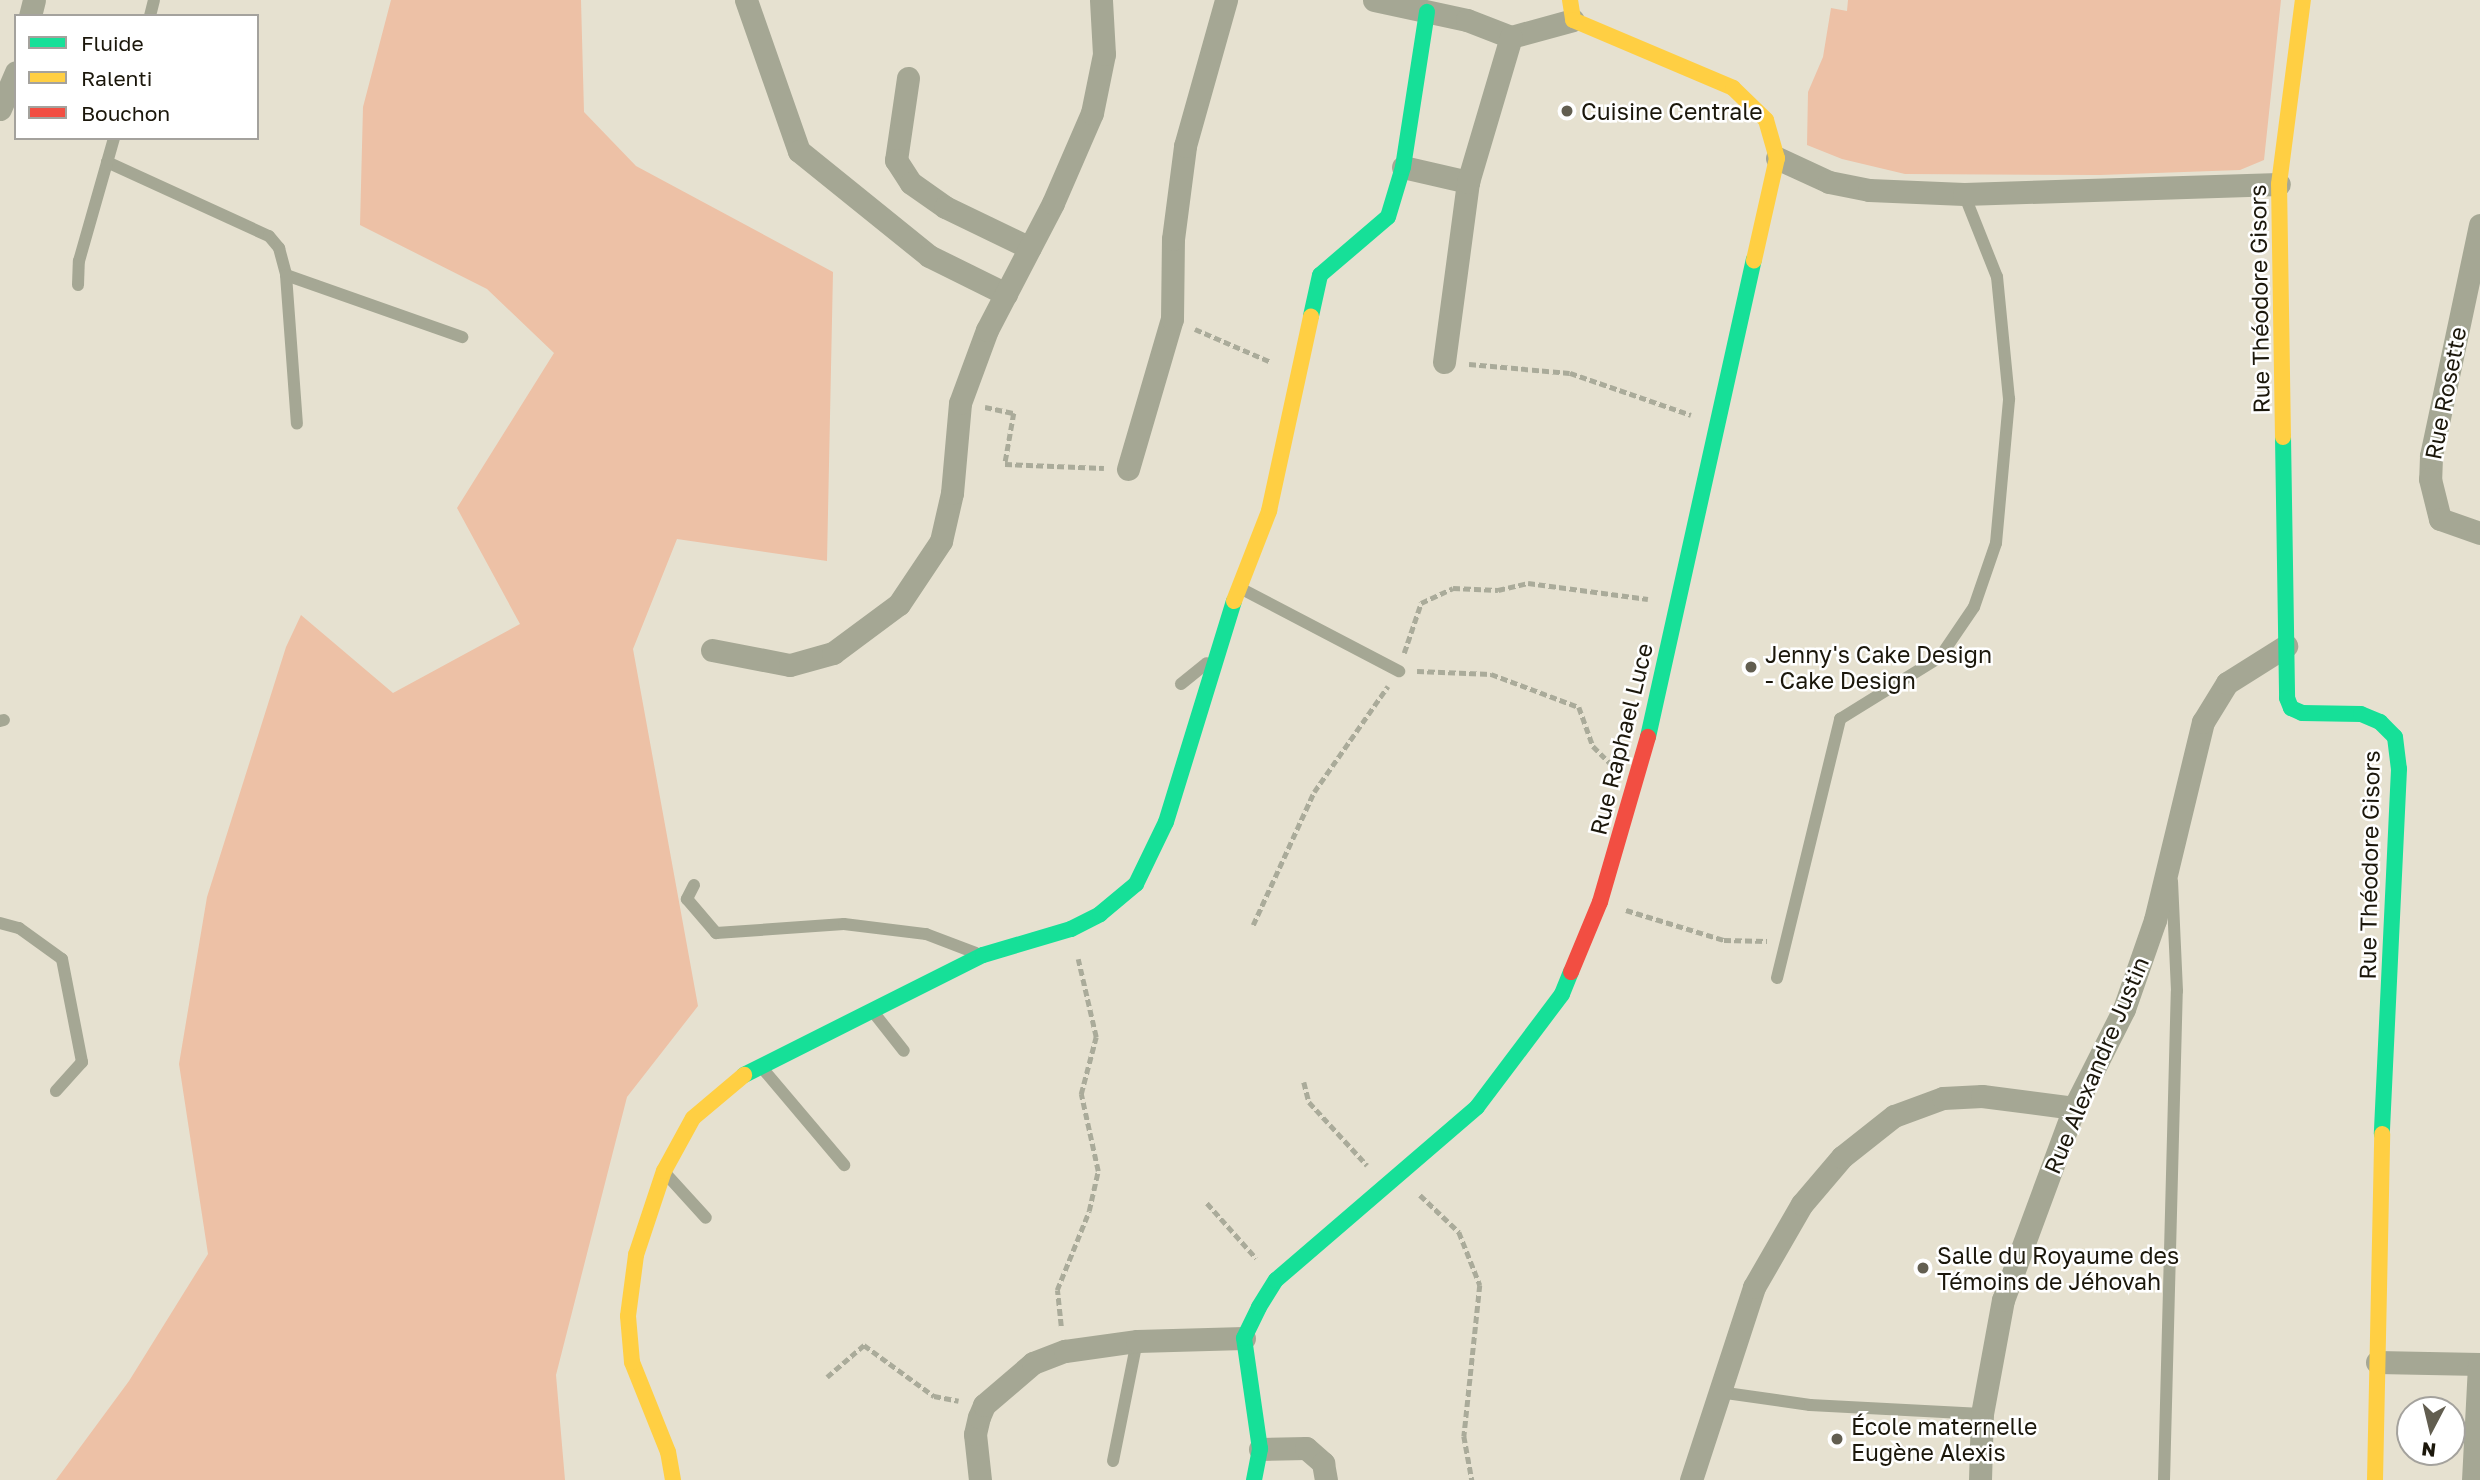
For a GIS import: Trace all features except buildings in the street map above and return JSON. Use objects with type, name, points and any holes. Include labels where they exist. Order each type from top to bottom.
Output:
[{"type":"street","points":[[746,0],[799,151],[929,256],[1006,294]]},
{"type":"street","points":[[712,650],[790,665],[816,660],[833,653],[899,604],[941,541],[952,493],[960,403],[1006,294],[1092,113],[1104,54],[1101,0]]},
{"type":"street","points":[[1128,469],[1172,319],[1173,239],[1185,146],[1226,0]]},
{"type":"street","points":[[1374,0],[1467,20],[1511,37],[1572,10]]},
{"type":"street","name":"Rue Théodore Gisors","points":[[2303,0],[2279,184],[2286,690],[2291,708],[2302,713],[2361,715],[2380,722],[2395,737],[2399,769],[2380,1175],[2375,1480]]},
{"type":"street","name":"Rue Raphael Luce","points":[[1244,1338],[1276,1280],[1390,1178],[1477,1107],[1535,1035],[1562,994],[1600,902],[1636,790],[1777,158],[1766,120],[1733,88],[1572,10]]},
{"type":"street","points":[[673,1480],[667,1452],[632,1362],[628,1316],[636,1255],[664,1171],[693,1118],[713,1096],[761,1066],[874,1012],[983,955],[1071,929],[1123,897],[1147,867],[1166,822],[1238,587],[1269,511],[1320,275],[1334,259],[1381,227],[1403,167],[1427,12]]},
{"type":"street","points":[[1444,362],[1468,182],[1511,37]]},
{"type":"street","points":[[0,109],[14,77]]},
{"type":"street","points":[[908,78],[896,160],[911,183],[945,207],[1030,248]]},
{"type":"street","points":[[1777,158],[1829,181],[1869,190],[1964,194],[2279,184]]},
{"type":"street","points":[[1403,167],[1468,182]]},
{"type":"street","name":"Rue Rosette","points":[[2480,225],[2431,456],[2430,480],[2440,519],[2480,533]]},
{"type":"street","name":"Rue Alexandre Justin","points":[[1980,1480],[1982,1414],[2004,1300],[2074,1108],[2124,1009],[2171,856],[2203,722],[2227,683],[2286,646]]},
{"type":"street","points":[[1691,1480],[1754,1287],[1802,1204],[1864,1136],[1894,1116],[1943,1098],[1982,1096],[2074,1108]]},
{"type":"street","points":[[980,1480],[975,1434],[984,1405],[1033,1363],[1065,1351],[1137,1341],[1244,1338],[1260,1449],[1254,1480]]},
{"type":"street","points":[[2377,1362],[2480,1364],[2473,1480]]},
{"type":"street","points":[[1260,1449],[1306,1448],[1323,1463],[1326,1480]]},
{"type":"lane","points":[[78,285],[79,261],[113,140]]},
{"type":"lane","points":[[107,162],[270,236],[279,248],[286,275],[297,424]]},
{"type":"lane","points":[[1777,978],[1840,719],[1940,657],[1974,607],[1996,543],[2008,399],[1997,277],[1964,194]]},
{"type":"lane","points":[[286,275],[463,337]]},
{"type":"lane","points":[[1238,587],[1399,671]]},
{"type":"lane","points":[[1181,684],[1219,655]]},
{"type":"lane","points":[[2164,1480],[2177,991],[2171,856]]},
{"type":"lane","points":[[694,885],[687,899],[716,933],[845,924],[926,934],[983,955]]},
{"type":"lane","points":[[0,923],[19,928],[62,959],[82,1062],[56,1091]]},
{"type":"lane","points":[[874,1012],[904,1051]]},
{"type":"lane","points":[[761,1066],[844,1165]]},
{"type":"lane","points":[[664,1171],[706,1218]]},
{"type":"lane","points":[[1113,1461],[1137,1341]]},
{"type":"lane","points":[[1719,1392],[1810,1405],[1982,1414]]},
{"type":"path","points":[[1172,319],[1298,373]]},
{"type":"path","points":[[1444,362],[1570,373],[1718,424]]},
{"type":"path","points":[[960,403],[1014,412],[1005,464],[1128,469]]},
{"type":"path","points":[[1253,925],[1314,792],[1399,671],[1421,603],[1453,588],[1498,590],[1528,583],[1646,598],[1676,610]]},
{"type":"path","points":[[1399,671],[1491,674],[1580,707],[1593,746],[1636,790]]},
{"type":"path","points":[[1600,902],[1724,940],[1786,942]]},
{"type":"path","points":[[1065,1351],[1057,1290],[1089,1212],[1098,1171],[1081,1094],[1096,1037],[1071,929]]},
{"type":"path","points":[[1304,1082],[1309,1102],[1390,1178],[1458,1232],[1480,1285],[1464,1436],[1472,1480]]},
{"type":"path","points":[[1207,1203],[1276,1280]]},
{"type":"path","points":[[827,1377],[864,1345],[934,1396],[984,1405]]},
{"type":"shaded area","points":[[391,0],[581,0],[584,112],[636,166],[833,272],[827,561],[677,539],[633,649],[698,1006],[627,1097],[556,1375],[565,1480],[56,1480],[129,1381],[208,1254],[179,1064],[207,897],[286,647],[301,615],[393,693],[520,624],[457,508],[554,353],[487,289],[360,225],[363,107]]},
{"type":"shaded area","points":[[1848,0],[2281,0],[2264,160],[2240,170],[2100,175],[1905,174],[1842,159],[1807,145],[1808,92],[1823,57],[1831,8],[1847,11]]},
{"type":"traffic: fast","points":[[1311,316],[1320,275],[1388,217],[1403,167],[1427,12]]},
{"type":"traffic: fast","points":[[1648,737],[1754,260]]},
{"type":"traffic: fast","points":[[2283,437],[2287,698],[2291,708],[2302,713],[2361,714],[2380,722],[2395,737],[2399,769],[2382,1134]]},
{"type":"traffic: fast","points":[[744,1075],[983,955],[1071,929],[1100,914],[1136,884],[1166,822],[1234,601]]},
{"type":"traffic: fast","points":[[1254,1480],[1260,1449],[1244,1338],[1259,1307],[1276,1280],[1477,1107],[1562,994],[1571,972]]},
{"type":"traffic: slow","points":[[1570,0],[1573,20],[1733,88],[1766,120],[1777,158],[1754,260]]},
{"type":"traffic: slow","points":[[2283,437],[2279,184],[2303,0]]},
{"type":"traffic: slow","points":[[1234,601],[1269,511],[1311,316]]},
{"type":"traffic: slow","points":[[673,1480],[668,1452],[632,1362],[628,1316],[636,1255],[664,1171],[693,1118],[744,1075]]},
{"type":"traffic: slow","points":[[2375,1480],[2382,1134]]},
{"type":"traffic: jam","points":[[1571,972],[1600,902],[1648,737]]},
{"type":"place","name":"Cuisine Centrale","points":[[1567,111]]},
{"type":"place","name":"Jenny's Cake Design - Cake Design","points":[[1751,667]]},
{"type":"place","name":"Salle du Royaume des Témoins de Jéhovah","points":[[1923,1268]]},
{"type":"place","name":"École maternelle Eugène Alexis","points":[[1837,1439]]}]
